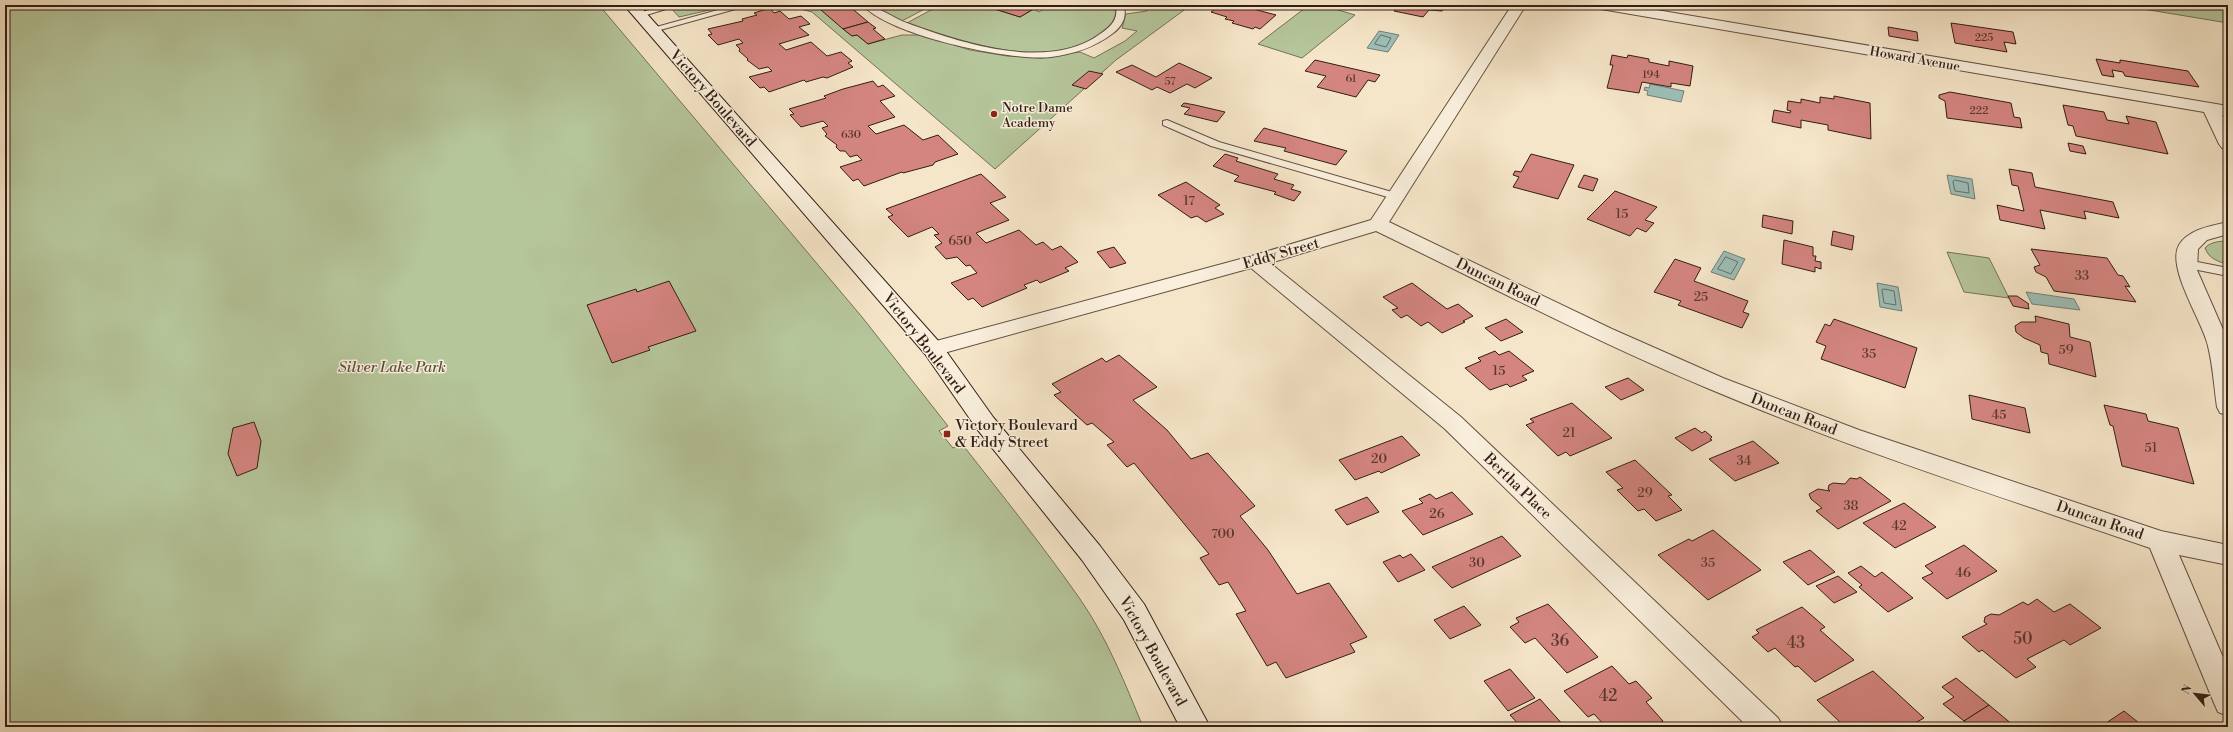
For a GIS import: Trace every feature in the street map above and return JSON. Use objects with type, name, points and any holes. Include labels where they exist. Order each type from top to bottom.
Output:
[{"type":"street","points":[[1378,224],[1491,52],[1519,5]]},
{"type":"street","name":"Howard Avenue","points":[[1601,5],[2228,111]]},
{"type":"street","name":"Victory Boulevard","points":[[641,16],[933,349],[985,423],[1091,552],[1134,612],[1195,727]]},
{"type":"street","points":[[2210,108],[2228,144]]},
{"type":"street","name":"Eddy Street","points":[[933,349],[1255,261],[1378,224]]},
{"type":"street","name":"Duncan Road","points":[[1378,224],[1604,334],[1715,383],[1851,436],[2160,541],[2228,555]]},
{"type":"street","points":[[2228,228],[2200,236],[2188,247],[2187,264],[2187,270],[2219,345],[2228,407]]},
{"type":"street","name":"Bertha Place","points":[[1255,261],[1453,423],[1768,727]]},
{"type":"street","points":[[2160,541],[2228,703]]},
{"type":"lane","points":[[641,16],[675,5]]},
{"type":"lane","points":[[641,16],[746,5]]},
{"type":"lane","points":[[867,5],[880,16],[893,22],[957,42],[998,52],[1034,54],[1070,51],[1099,40],[1107,35],[1119,20],[1122,14],[1119,5]]},
{"type":"lane","points":[[1167,123],[1215,144],[1395,196]]},
{"type":"lane","points":[[2187,264],[2228,272]]},
{"type":"green space","name":"Silver Lake Park","points":[[5,5],[599,5],[862,317],[948,426],[939,431],[953,448],[962,444],[1037,540],[1080,599],[1099,629],[1122,677],[1143,727],[5,727]]},
{"type":"green space","points":[[688,5],[731,5],[679,17],[671,8]]},
{"type":"green space","name":"Notre Dame Academy","points":[[786,5],[830,5],[832,7],[822,10],[852,36],[857,35],[868,44],[902,35],[923,35],[970,50],[1007,56],[1042,57],[1080,52],[1094,58],[1125,41],[1137,31],[1122,28],[1126,14],[1147,11],[1147,5],[1191,5],[1116,60],[995,169],[812,12]]},
{"type":"green space","points":[[875,5],[932,5],[902,21],[881,11]]},
{"type":"green space","points":[[940,5],[982,5],[1020,17],[1034,9],[1039,12],[1050,5],[1111,5],[1116,12],[1114,20],[1107,28],[1098,35],[1077,46],[1054,51],[1029,52],[1003,50],[953,38],[907,23]]},
{"type":"green space","points":[[1309,5],[1322,5],[1355,15],[1302,58],[1258,44]]},
{"type":"green space","points":[[2119,5],[2228,5],[2228,23]]},
{"type":"green space","points":[[2228,241],[2228,265],[2211,257],[2205,248],[2212,243]]},
{"type":"green space","points":[[1947,252],[1989,258],[2009,298],[1964,292]]},
{"type":"water","points":[[1379,31],[1399,35],[1388,52],[1367,48]]},
{"type":"water","points":[[1650,84],[1684,91],[1681,102],[1647,95],[1648,91],[1644,90],[1645,87],[1649,88]]},
{"type":"water","points":[[1947,175],[1972,179],[1975,199],[1951,194]]},
{"type":"water","points":[[1724,251],[1745,259],[1734,280],[1711,272]]},
{"type":"water","points":[[1877,283],[1898,287],[1902,311],[1880,307]]},
{"type":"water","points":[[2026,292],[2074,299],[2080,310],[2032,304]]},
{"type":"building","points":[[840,5],[848,5],[868,22],[843,29],[821,10]]},
{"type":"building","points":[[982,5],[1040,5],[1020,17]]},
{"type":"building","points":[[1221,5],[1239,9],[1242,6],[1276,15],[1260,29],[1255,27],[1253,29],[1232,23],[1234,21],[1225,19],[1227,17],[1211,12]]},
{"type":"building","points":[[1399,5],[1440,5],[1445,7],[1442,11],[1429,10],[1423,17],[1394,11]]},
{"type":"building","points":[[1737,5],[1757,5],[1757,9]]},
{"type":"building","points":[[770,8],[774,13],[780,11],[789,19],[801,16],[810,24],[799,27],[809,35],[779,44],[786,50],[811,42],[827,56],[841,52],[852,61],[848,63],[853,67],[827,78],[823,77],[806,82],[804,80],[769,92],[764,87],[760,88],[749,77],[772,71],[768,67],[759,69],[747,60],[748,59],[739,51],[740,49],[736,45],[743,43],[739,39],[718,45],[708,35],[712,34],[708,29],[743,21],[742,19],[757,15],[754,13]]},
{"type":"building","points":[[868,22],[876,28],[873,29],[885,39],[868,44],[857,35],[852,36],[843,29]]},
{"type":"building","points":[[1951,23],[2013,32],[2016,44],[2004,42],[2007,52],[1955,43]]},
{"type":"building","points":[[1888,27],[1917,32],[1918,41],[1889,36]]},
{"type":"building","points":[[1612,55],[1627,58],[1628,55],[1649,59],[1649,62],[1669,66],[1669,61],[1693,66],[1690,86],[1671,83],[1671,87],[1642,82],[1639,93],[1607,88],[1613,65],[1610,65]]},
{"type":"building","points":[[2096,59],[2120,63],[2120,60],[2188,71],[2199,87],[2125,76],[2123,72],[2112,70],[2114,77],[2102,75]]},
{"type":"building","points":[[1315,60],[1380,75],[1375,82],[1368,80],[1356,97],[1317,87],[1326,76],[1305,71]]},
{"type":"building","points":[[1179,63],[1212,78],[1195,88],[1187,84],[1170,93],[1157,87],[1152,90],[1116,72],[1132,65],[1156,77]]},
{"type":"building","points":[[1089,71],[1103,74],[1086,89],[1072,85]]},
{"type":"building","points":[[873,81],[878,87],[883,85],[895,96],[880,101],[895,117],[868,126],[876,134],[904,125],[923,140],[938,135],[958,154],[935,162],[933,165],[902,172],[864,186],[858,179],[853,181],[840,167],[862,160],[857,155],[850,157],[845,151],[840,151],[836,147],[837,145],[825,136],[827,134],[822,128],[828,126],[823,121],[801,127],[790,115],[794,114],[789,109],[826,98],[824,96],[843,89]]},
{"type":"building","points":[[1950,92],[2011,103],[2014,117],[2020,118],[2022,128],[1947,118],[1945,101],[1939,98],[1939,95]]},
{"type":"building","points":[[1834,96],[1870,103],[1871,139],[1828,130],[1828,125],[1801,120],[1801,128],[1772,122],[1774,110],[1790,113],[1791,111],[1787,110],[1788,101],[1801,103],[1801,99],[1820,103],[1820,97],[1834,99]]},
{"type":"building","points":[[1184,103],[1225,112],[1217,122],[1184,114],[1190,108],[1181,106]]},
{"type":"building","points":[[2063,105],[2104,112],[2107,120],[2129,124],[2126,116],[2156,122],[2168,154],[2076,136],[2073,126],[2068,125]]},
{"type":"building","points":[[1264,128],[1347,151],[1336,165],[1284,151],[1286,148],[1254,141]]},
{"type":"building","points":[[2068,143],[2083,146],[2086,154],[2070,151]]},
{"type":"building","points":[[1225,154],[1238,158],[1236,161],[1278,174],[1274,179],[1294,185],[1291,189],[1301,192],[1294,201],[1274,194],[1276,192],[1234,181],[1239,176],[1213,166]]},
{"type":"building","points":[[1531,154],[1574,165],[1558,199],[1513,187],[1519,177],[1513,175],[1515,171],[1521,172]]},
{"type":"building","points":[[2009,169],[2032,173],[2035,187],[2113,202],[2119,218],[2084,211],[2086,219],[2040,210],[2045,229],[2000,220],[1997,205],[2024,211],[2018,186],[2012,185]]},
{"type":"building","points":[[981,174],[1006,197],[990,203],[1009,220],[976,233],[986,243],[1019,230],[1036,245],[1043,242],[1052,250],[1061,246],[1078,262],[1065,268],[1069,271],[1040,283],[1037,280],[1024,285],[1027,288],[982,307],[973,298],[968,300],[951,283],[977,273],[970,265],[966,266],[957,257],[946,259],[935,247],[942,243],[934,235],[939,234],[932,227],[908,237],[888,217],[893,215],[886,209]]},
{"type":"building","points":[[1584,175],[1598,179],[1593,191],[1578,187]]},
{"type":"building","points":[[1186,182],[1220,205],[1215,208],[1224,214],[1206,222],[1197,216],[1191,218],[1158,195]]},
{"type":"building","points":[[1615,191],[1657,207],[1645,220],[1654,223],[1646,232],[1637,228],[1630,236],[1587,219]]},
{"type":"building","points":[[1763,215],[1793,221],[1792,234],[1762,227]]},
{"type":"building","points":[[1833,231],[1854,236],[1852,250],[1831,245]]},
{"type":"building","points":[[1784,240],[1813,247],[1813,256],[1816,256],[1815,261],[1821,262],[1821,269],[1815,267],[1815,272],[1782,264]]},
{"type":"building","points":[[1114,247],[1126,263],[1110,268],[1097,252]]},
{"type":"building","points":[[2031,249],[2107,258],[2118,275],[2123,276],[2130,287],[2125,286],[2136,302],[2054,291],[2046,277],[2036,272],[2034,267],[2040,265]]},
{"type":"building","points":[[1675,259],[1701,268],[1694,281],[1748,301],[1743,312],[1749,314],[1742,328],[1678,305],[1681,301],[1654,292]]},
{"type":"building","points":[[669,281],[696,331],[648,347],[650,350],[612,363],[587,305],[636,289],[637,292]]},
{"type":"building","points":[[1412,283],[1447,309],[1458,304],[1473,316],[1463,321],[1465,322],[1442,333],[1428,322],[1421,326],[1407,315],[1401,318],[1392,310],[1398,308],[1383,297]]},
{"type":"building","points":[[2008,296],[2017,296],[2029,304],[2029,309],[2013,306]]},
{"type":"building","points":[[2035,316],[2069,324],[2070,337],[2090,342],[2096,377],[2049,364],[2048,354],[2041,352],[2040,345],[2024,338],[2016,332],[2015,326],[2021,322],[2036,322]]},
{"type":"building","points":[[1506,319],[1523,332],[1501,341],[1485,328]]},
{"type":"building","points":[[1834,319],[1917,348],[1905,388],[1821,359],[1826,346],[1816,342],[1825,324],[1830,326]]},
{"type":"building","points":[[1495,351],[1499,355],[1509,351],[1534,371],[1522,376],[1527,380],[1510,387],[1507,384],[1490,390],[1465,368],[1481,361],[1478,358]]},
{"type":"building","points":[[1119,355],[1157,387],[1133,400],[1167,430],[1191,459],[1208,453],[1255,506],[1240,516],[1268,550],[1297,594],[1329,583],[1367,637],[1350,644],[1355,652],[1286,678],[1276,662],[1267,666],[1236,614],[1246,611],[1228,582],[1219,585],[1200,558],[1209,554],[1134,463],[1127,467],[1107,445],[1114,442],[1092,423],[1087,425],[1054,395],[1061,392],[1052,384],[1102,358],[1106,362]]},
{"type":"building","points":[[1628,378],[1644,390],[1621,400],[1605,387]]},
{"type":"building","points":[[1969,395],[2025,408],[2030,433],[1972,419]]},
{"type":"building","points":[[1572,403],[1612,438],[1570,456],[1566,452],[1558,456],[1526,425],[1534,422],[1530,419]]},
{"type":"building","points":[[2104,405],[2146,414],[2148,421],[2178,428],[2194,484],[2122,466],[2113,426],[2110,425]]},
{"type":"building","points":[[254,422],[261,441],[257,468],[237,476],[228,454],[233,428]]},
{"type":"building","points":[[1695,428],[1702,433],[1705,431],[1712,437],[1710,439],[1712,440],[1692,451],[1675,438]]},
{"type":"building","points":[[1402,436],[1420,455],[1381,473],[1379,471],[1355,480],[1339,460]]},
{"type":"building","points":[[1753,441],[1779,463],[1735,481],[1709,459]]},
{"type":"building","points":[[1635,460],[1672,495],[1668,496],[1682,510],[1656,521],[1644,509],[1638,511],[1617,490],[1623,488],[1606,472]]},
{"type":"building","points":[[1860,477],[1891,501],[1838,529],[1816,511],[1822,508],[1811,499],[1809,494],[1818,489],[1830,491],[1828,489],[1829,485],[1833,483],[1845,484],[1850,478],[1857,479]]},
{"type":"building","points":[[1452,492],[1473,514],[1423,535],[1402,511],[1423,503],[1419,499],[1430,494],[1436,499]]},
{"type":"building","points":[[1367,497],[1379,512],[1347,525],[1335,510]]},
{"type":"building","points":[[1904,503],[1936,527],[1895,548],[1863,523]]},
{"type":"building","points":[[1713,530],[1761,570],[1708,600],[1658,555],[1689,539],[1692,541]]},
{"type":"building","points":[[1502,536],[1521,556],[1452,588],[1432,567]]},
{"type":"building","points":[[1964,545],[1997,571],[1947,599],[1922,578],[1933,573],[1925,566]]},
{"type":"building","points":[[1810,550],[1835,572],[1808,585],[1783,562]]},
{"type":"building","points":[[1411,554],[1425,570],[1398,582],[1383,562],[1400,555],[1403,558]]},
{"type":"building","points":[[1861,566],[1875,577],[1882,572],[1913,598],[1888,612],[1859,587],[1862,585],[1848,573]]},
{"type":"building","points":[[1838,576],[1857,592],[1834,603],[1816,586]]},
{"type":"building","points":[[2037,599],[2054,612],[2070,604],[2101,628],[2070,645],[2064,640],[2027,659],[2036,667],[2016,678],[1982,650],[1979,652],[1962,637],[1987,624],[1984,622],[1985,617],[1991,614],[1999,615],[2023,602],[2028,605]]},
{"type":"building","points":[[1548,604],[1598,657],[1567,673],[1535,638],[1525,643],[1510,627],[1519,622],[1516,618]]},
{"type":"building","points":[[1464,606],[1481,625],[1450,639],[1434,620]]},
{"type":"building","points":[[1802,607],[1825,627],[1820,630],[1854,660],[1815,682],[1798,666],[1795,667],[1775,648],[1768,652],[1752,637],[1759,633],[1756,630]]},
{"type":"building","points":[[1612,666],[1629,684],[1636,681],[1652,698],[1646,702],[1663,721],[1652,727],[1606,727],[1594,714],[1588,717],[1564,691]]},
{"type":"building","points":[[1510,669],[1535,698],[1508,711],[1484,681]]},
{"type":"building","points":[[1873,671],[1924,718],[1908,727],[1845,727],[1817,700]]},
{"type":"building","points":[[1956,678],[1989,705],[1964,721],[1943,704],[1954,697],[1942,687]]},
{"type":"building","points":[[1540,699],[1565,727],[1521,727],[1510,715]]},
{"type":"building","points":[[1989,705],[2013,725],[2009,727],[1970,727],[1964,721]]},
{"type":"building","points":[[2124,711],[2144,727],[2100,727]]},
{"type":"place","name":"Notre Dame Academy","points":[[994,114]]},
{"type":"place","name":"Victory Boulevard & Eddy Street","points":[[947,434]]}]
